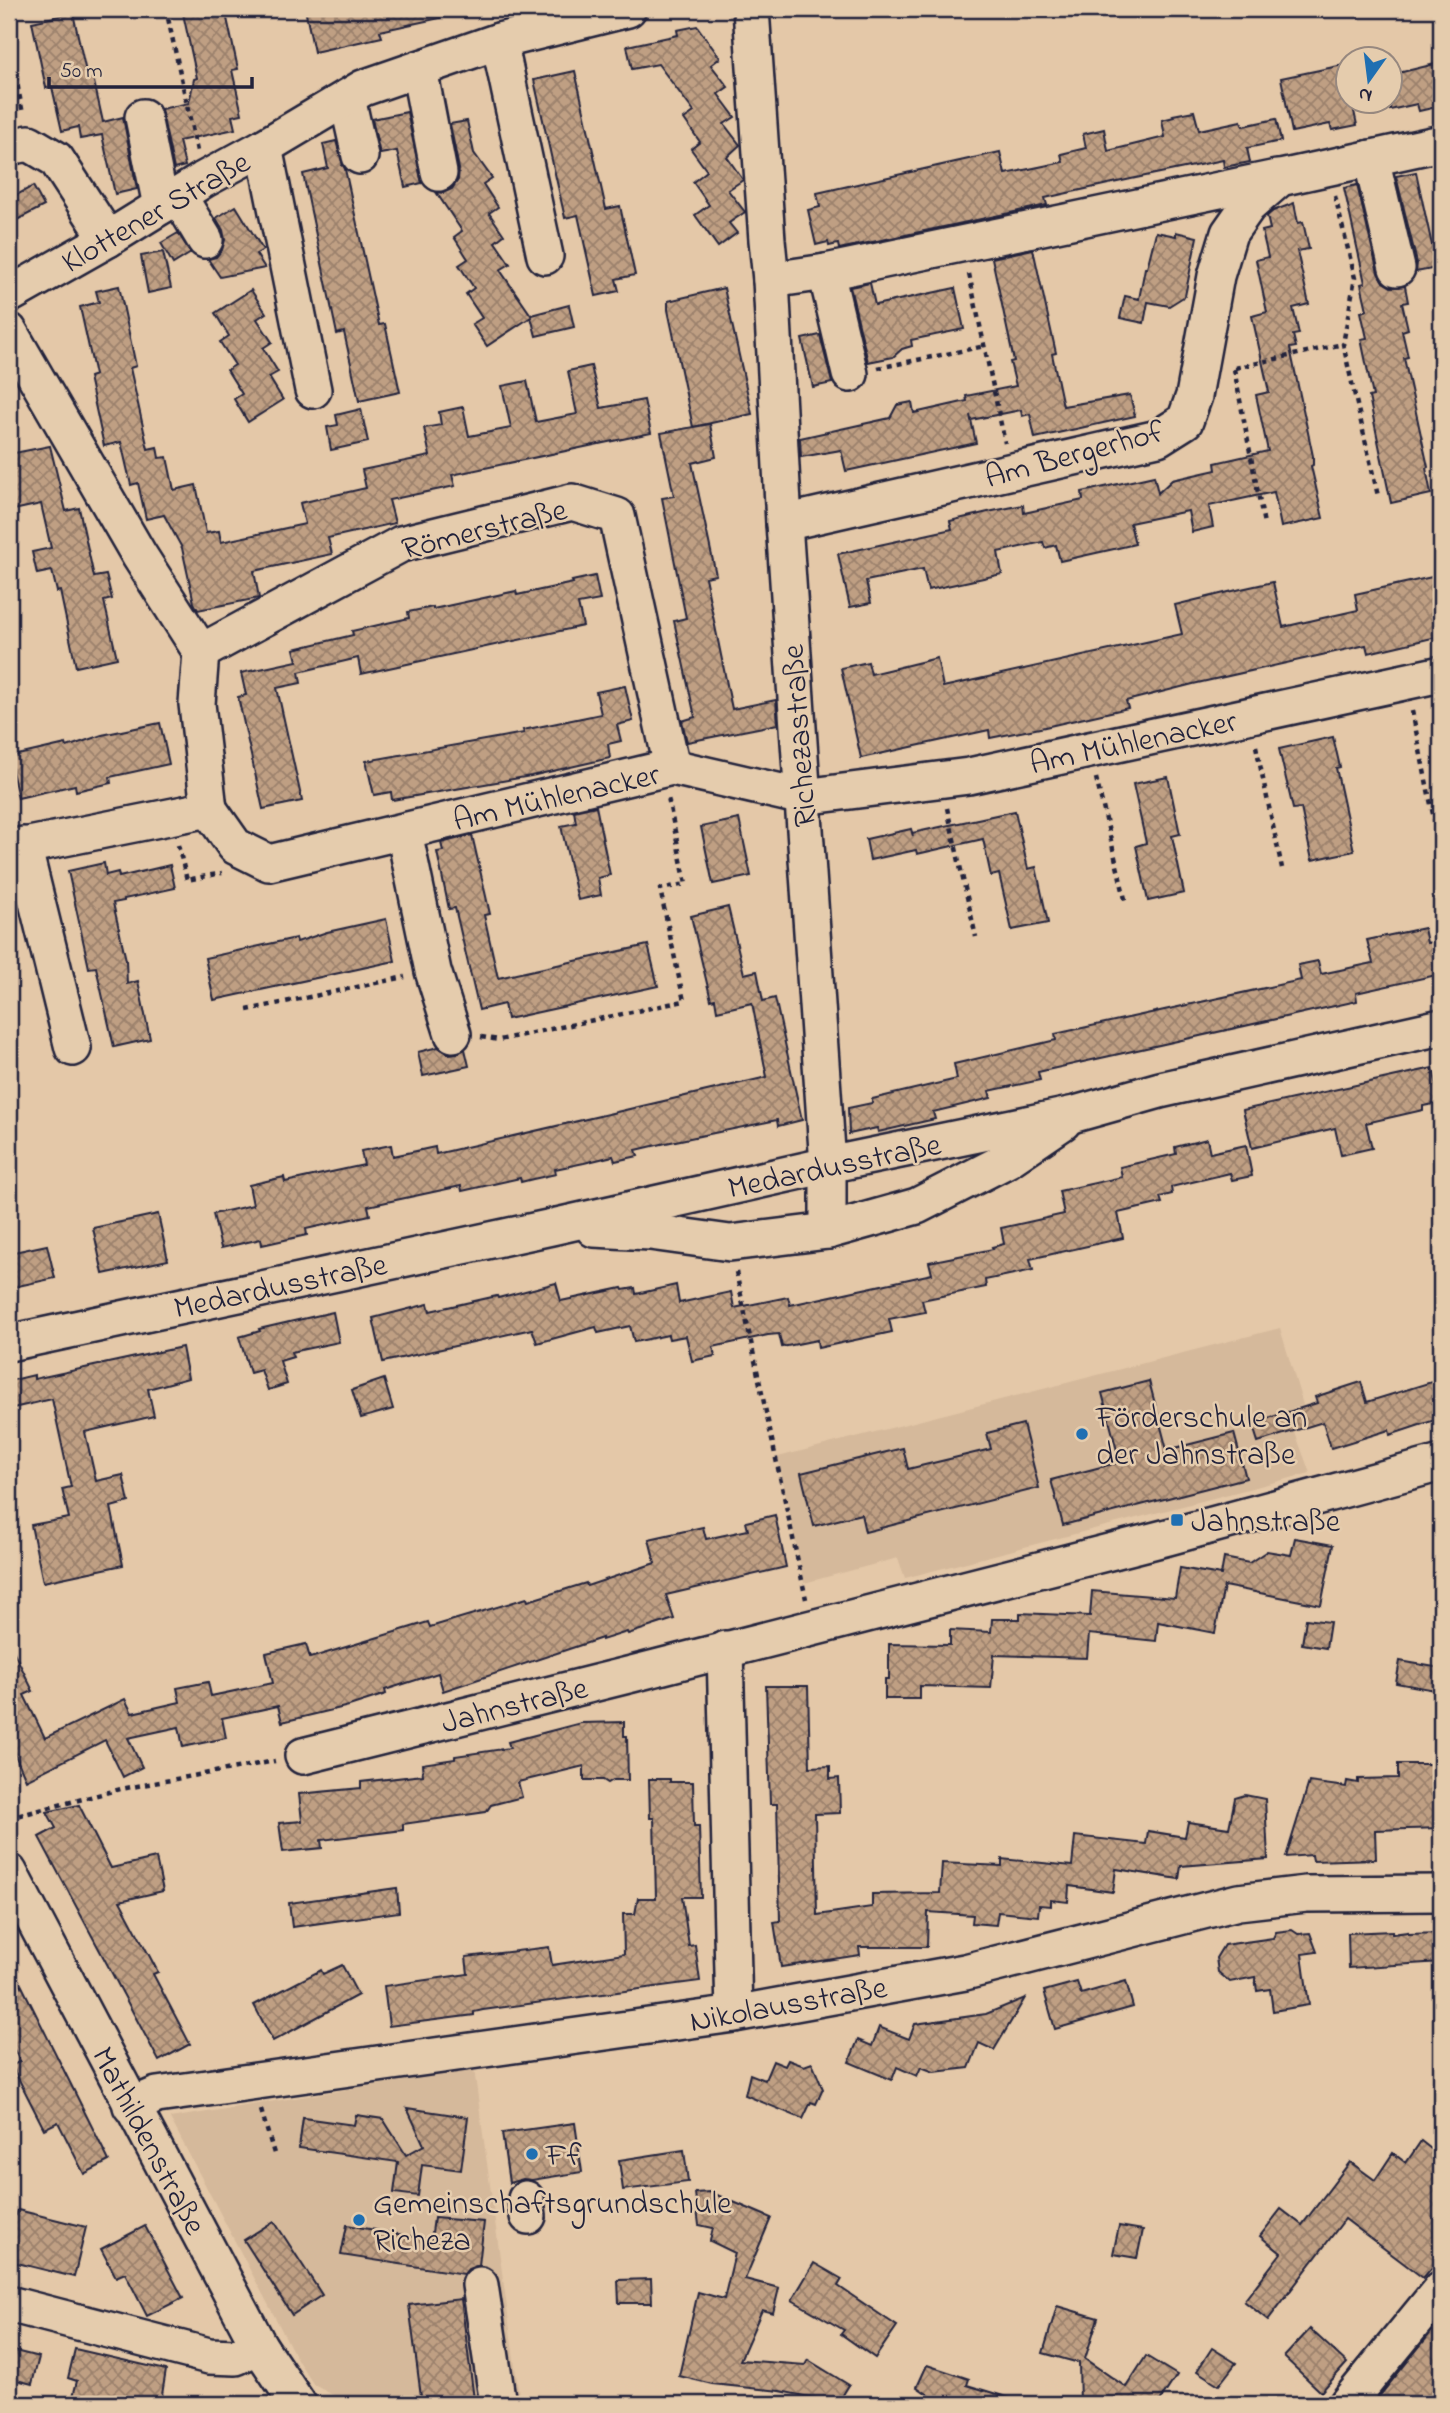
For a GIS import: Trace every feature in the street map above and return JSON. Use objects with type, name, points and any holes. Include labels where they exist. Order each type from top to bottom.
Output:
[{"type":"street","name":"Klottener Straße","points":[[9,295],[363,88],[499,41],[628,9]]},
{"type":"street","name":"Richezastraße","points":[[750,10],[771,280],[784,523],[828,1165],[828,1231]]},
{"type":"street","points":[[499,41],[545,256]]},
{"type":"street","points":[[419,69],[439,173]]},
{"type":"street","points":[[347,98],[360,156]]},
{"type":"street","points":[[143,117],[205,240]]},
{"type":"street","points":[[771,280],[826,272],[1441,143]]},
{"type":"street","points":[[19,145],[56,159],[108,239]]},
{"type":"street","name":"Klottener Straße","points":[[264,147],[313,390]]},
{"type":"street","points":[[1371,158],[1397,268]]},
{"type":"street","name":"Am Bergerhof","points":[[784,523],[1158,438],[1185,421],[1194,396],[1216,276],[1229,233],[1248,206],[1280,177]]},
{"type":"street","points":[[826,272],[850,374]]},
{"type":"street","points":[[9,331],[139,555],[201,652],[197,704],[209,809],[16,847],[73,1048]]},
{"type":"street","name":"Römerstraße","points":[[201,652],[401,544],[572,502],[617,516],[667,769]]},
{"type":"street","name":"Am Mühlenacker","points":[[209,809],[235,846],[269,863],[667,769],[803,797],[941,779],[1441,674]]},
{"type":"street","points":[[404,832],[433,971],[453,1034]]},
{"type":"street","name":"Medardusstraße","points":[[9,1343],[1075,1114],[1160,1090],[1441,1027]]},
{"type":"street","name":"Medardusstraße","points":[[552,1227],[650,1233],[730,1243],[828,1231],[917,1206],[1007,1160],[1075,1114]]},
{"type":"street","name":"Jahnstraße","points":[[303,1756],[632,1675],[1168,1537],[1441,1463]]},
{"type":"street","points":[[725,1649],[734,2014]]},
{"type":"street","name":"Mathildenstraße","points":[[9,1872],[259,2346],[298,2404]]},
{"type":"street","name":"Nikolausstraße","points":[[131,2106],[157,2095],[734,2014],[965,1972],[1238,1902],[1306,1894],[1441,1893]]},
{"type":"street","points":[[480,2285],[498,2404]]},
{"type":"street","points":[[1347,2404],[1441,2289]]},
{"type":"street","points":[[9,2304],[209,2356],[236,2357],[259,2346]]},
{"type":"path","points":[[166,9],[181,193]]},
{"type":"path","points":[[10,46],[19,145]]},
{"type":"path","points":[[1328,167],[1355,278],[1343,344],[1378,496]]},
{"type":"path","points":[[963,243],[1011,472]]},
{"type":"path","points":[[1200,365],[1234,369],[1343,344]]},
{"type":"path","points":[[850,374],[985,346]]},
{"type":"path","points":[[1234,369],[1264,524]]},
{"type":"path","points":[[1406,682],[1437,834]]},
{"type":"path","points":[[1250,715],[1282,868]]},
{"type":"path","points":[[1089,750],[1126,903]]},
{"type":"path","points":[[453,1034],[499,1040],[684,1001],[660,888],[685,884],[667,769]]},
{"type":"path","points":[[941,779],[976,937]]},
{"type":"path","points":[[247,1010],[433,971]]},
{"type":"path","points":[[730,1243],[812,1627]]},
{"type":"path","points":[[9,1818],[121,1789],[303,1756]]},
{"type":"path","points":[[253,2082],[275,2157]]},
{"type":"shaded area","name":"Förderschule an der Jahnstraße","points":[[1280,1328],[1303,1405],[1287,1411],[1310,1473],[905,1578],[898,1558],[804,1583],[778,1457]]},
{"type":"shaded area","name":"Gemeinschaftsgrundschule Richeza","points":[[474,2069],[519,2395],[440,2404],[350,2404],[314,2385],[298,2361],[170,2118]]},
{"type":"building","points":[[182,9],[225,9],[238,69],[232,70],[242,114],[232,116],[235,129],[179,141],[185,166],[174,169],[161,109],[189,103],[194,79],[197,78]]},
{"type":"building","points":[[305,9],[439,9],[440,18],[380,31],[382,37],[314,52]]},
{"type":"building","points":[[73,13],[87,77],[93,77],[103,122],[123,117],[137,189],[115,194],[102,135],[80,139],[78,127],[62,131],[52,87],[46,88],[32,22]]},
{"type":"building","points":[[697,26],[720,58],[711,65],[728,87],[718,94],[735,117],[724,124],[740,145],[727,157],[743,180],[728,190],[745,212],[729,223],[737,233],[718,247],[695,215],[709,205],[693,182],[707,171],[691,149],[700,142],[684,119],[694,112],[658,64],[632,69],[627,46],[678,35],[677,30]]},
{"type":"building","points":[[1435,64],[1441,91],[1441,106],[1419,111],[1417,104],[1404,107],[1404,72]]},
{"type":"building","points":[[1334,67],[1334,116],[1355,116],[1357,125],[1332,130],[1330,124],[1292,132],[1281,78]]},
{"type":"building","points":[[575,71],[606,209],[620,206],[635,275],[616,279],[619,291],[596,296],[578,215],[565,218],[534,80]]},
{"type":"building","points":[[1194,111],[1199,130],[1241,121],[1243,126],[1276,119],[1281,141],[1247,148],[1250,162],[1224,167],[1223,160],[1131,179],[1045,198],[1047,205],[839,249],[838,244],[829,246],[828,242],[816,245],[808,210],[820,207],[817,193],[1000,152],[1005,174],[1063,162],[1061,154],[1086,148],[1083,134],[1104,129],[1108,151],[1165,137],[1162,120]]},
{"type":"building","points":[[407,112],[422,183],[405,187],[397,151],[380,154],[372,119]]},
{"type":"building","points":[[467,121],[474,153],[492,178],[483,184],[498,207],[489,213],[504,235],[495,242],[510,264],[500,270],[531,315],[569,305],[574,327],[536,336],[531,317],[487,346],[472,324],[482,318],[466,294],[474,288],[459,265],[468,259],[454,237],[462,231],[436,192],[443,193],[452,189],[458,180],[459,169],[450,124]]},
{"type":"building","points":[[336,141],[345,169],[379,325],[385,324],[400,392],[359,401],[344,332],[337,334],[303,174],[328,168],[323,144]]},
{"type":"building","points":[[1416,172],[1437,268],[1416,272],[1417,263],[1396,176]]},
{"type":"building","points":[[1357,185],[1378,273],[1383,282],[1391,287],[1405,286],[1408,302],[1402,303],[1408,329],[1402,331],[1408,357],[1404,358],[1428,467],[1431,494],[1391,503],[1369,397],[1373,396],[1361,339],[1367,338],[1361,312],[1367,310],[1361,284],[1365,283],[1344,188]]},
{"type":"building","points":[[33,186],[44,206],[9,224],[9,199]]},
{"type":"building","points":[[1294,203],[1298,223],[1303,222],[1309,249],[1297,251],[1309,304],[1293,308],[1299,334],[1293,335],[1296,347],[1290,348],[1323,518],[1281,527],[1274,492],[1209,506],[1213,527],[1192,532],[1188,511],[1130,523],[1135,544],[1060,561],[1056,545],[1045,548],[1043,542],[998,552],[1002,574],[928,590],[923,569],[866,581],[871,603],[850,607],[838,554],[952,529],[950,521],[988,512],[1023,505],[1024,513],[1083,500],[1082,492],[1154,476],[1158,493],[1172,480],[1216,470],[1215,463],[1268,451],[1256,395],[1269,392],[1252,316],[1267,312],[1256,260],[1268,257],[1262,231],[1270,229],[1267,216]]},
{"type":"building","points":[[236,206],[263,250],[256,254],[265,268],[220,277],[208,259],[216,257],[225,240],[216,218]]},
{"type":"building","points":[[1156,232],[1176,236],[1176,232],[1197,237],[1185,296],[1169,306],[1148,302],[1144,323],[1120,318],[1125,296],[1139,299]]},
{"type":"building","points":[[178,233],[191,253],[173,264],[161,243]]},
{"type":"building","points":[[1033,249],[1056,353],[1052,354],[1063,406],[1130,395],[1135,416],[1035,438],[1030,414],[1022,416],[1021,410],[971,420],[976,443],[846,471],[841,450],[801,457],[800,438],[890,418],[897,405],[912,402],[914,413],[967,401],[966,396],[1016,386],[1010,362],[1014,361],[992,258]]},
{"type":"building","points":[[163,252],[171,288],[148,293],[141,256]]},
{"type":"building","points":[[870,283],[875,305],[955,288],[964,329],[911,340],[912,346],[902,349],[893,357],[868,362],[850,287]]},
{"type":"building","points":[[119,286],[136,366],[130,368],[148,449],[157,447],[159,458],[167,457],[174,490],[196,485],[206,533],[219,531],[221,542],[305,524],[300,503],[366,488],[362,470],[430,456],[424,428],[441,425],[439,412],[463,407],[469,436],[511,428],[502,386],[527,381],[536,422],[577,414],[568,371],[591,366],[601,408],[644,400],[651,433],[452,475],[455,486],[389,500],[395,523],[328,538],[332,554],[254,571],[259,598],[198,610],[194,603],[182,548],[164,515],[146,519],[138,483],[131,485],[121,442],[104,446],[89,377],[95,375],[80,307],[99,302],[96,291]]},
{"type":"building","points":[[724,288],[752,414],[693,427],[668,301]]},
{"type":"building","points":[[251,290],[266,313],[257,319],[272,342],[263,348],[278,372],[269,377],[283,400],[248,422],[234,399],[242,394],[227,370],[235,365],[220,342],[229,336],[215,313]]},
{"type":"building","points":[[820,335],[832,383],[813,387],[802,339]]},
{"type":"building","points":[[361,409],[368,442],[331,450],[327,427],[338,425],[336,415]]},
{"type":"building","points":[[710,424],[716,457],[692,463],[716,575],[705,577],[732,709],[776,700],[778,724],[687,742],[682,721],[695,717],[674,621],[686,618],[662,498],[674,496],[661,433]]},
{"type":"building","points":[[50,446],[66,511],[79,508],[94,577],[106,575],[112,599],[104,601],[117,658],[76,667],[60,591],[57,592],[52,571],[37,574],[32,552],[51,548],[41,504],[9,511],[9,454]]},
{"type":"building","points":[[1441,575],[1441,636],[1368,653],[1366,645],[1193,684],[1126,701],[1128,708],[1045,727],[990,738],[989,730],[861,758],[841,668],[868,662],[871,674],[937,658],[943,687],[1182,634],[1175,605],[1241,589],[1273,582],[1283,627],[1358,610],[1355,594]]},
{"type":"building","points":[[595,576],[600,600],[578,604],[583,626],[361,674],[358,658],[299,672],[301,683],[277,688],[302,801],[263,809],[238,697],[246,695],[241,673],[297,661],[294,649],[353,635],[352,631],[409,618],[408,612],[516,591],[517,595]]},
{"type":"building","points":[[625,686],[633,721],[617,725],[621,741],[608,744],[610,758],[531,776],[392,800],[391,792],[374,795],[366,761],[524,733],[523,730],[601,714],[596,692]]},
{"type":"building","points":[[160,723],[169,764],[110,777],[111,783],[76,791],[75,785],[18,798],[9,757],[66,744],[67,747],[102,735]]},
{"type":"building","points":[[1333,737],[1340,767],[1336,768],[1354,851],[1312,860],[1301,808],[1293,809],[1279,749]]},
{"type":"building","points":[[1168,777],[1180,834],[1172,836],[1184,893],[1148,901],[1136,846],[1146,843],[1133,784]]},
{"type":"building","points":[[596,806],[610,875],[598,878],[601,895],[578,900],[561,826],[576,823],[574,811]]},
{"type":"building","points":[[1015,811],[1028,869],[1036,867],[1048,923],[1012,930],[999,874],[991,876],[983,839],[917,854],[916,850],[870,860],[866,839],[911,829],[912,833]]},
{"type":"building","points":[[739,819],[751,876],[713,884],[701,827]]},
{"type":"building","points":[[472,835],[490,914],[484,915],[498,978],[648,945],[658,986],[507,1019],[504,1004],[479,1010],[455,908],[449,909],[437,852],[443,851],[441,843]]},
{"type":"building","points":[[104,863],[106,875],[118,872],[119,877],[170,865],[175,888],[113,903],[126,960],[127,984],[138,981],[150,1039],[114,1047],[96,967],[89,968],[68,871]]},
{"type":"building","points":[[728,907],[744,974],[757,971],[763,1001],[775,998],[802,1120],[778,1126],[777,1120],[666,1143],[636,1150],[638,1156],[615,1161],[613,1156],[555,1169],[556,1174],[521,1182],[520,1178],[462,1191],[461,1186],[368,1206],[370,1215],[306,1229],[307,1235],[262,1245],[261,1239],[221,1248],[213,1214],[253,1205],[249,1185],[284,1177],[285,1182],[364,1165],[361,1151],[391,1145],[393,1156],[435,1147],[436,1154],[767,1077],[752,1003],[717,1011],[715,999],[711,1000],[691,916]]},
{"type":"building","points":[[386,919],[395,961],[214,1000],[205,958],[296,938],[297,942],[327,932]]},
{"type":"building","points":[[1424,928],[1427,943],[1441,940],[1441,974],[1356,993],[1357,1001],[1038,1072],[1040,1080],[989,1091],[991,1098],[933,1112],[935,1119],[878,1132],[877,1128],[849,1134],[848,1108],[872,1103],[872,1099],[957,1079],[954,1064],[1056,1040],[1055,1034],[1301,980],[1298,965],[1318,961],[1321,974],[1373,963],[1367,940]]},
{"type":"building","points":[[438,1047],[449,1054],[465,1049],[469,1066],[423,1076],[418,1052]]},
{"type":"building","points":[[1433,1068],[1440,1103],[1423,1106],[1423,1110],[1366,1123],[1372,1148],[1341,1155],[1335,1128],[1252,1148],[1243,1110]]},
{"type":"building","points":[[1207,1139],[1210,1153],[1246,1145],[1252,1176],[1232,1180],[1230,1173],[1171,1187],[1172,1194],[1160,1197],[1162,1203],[1118,1213],[1123,1238],[1030,1259],[1033,1270],[985,1280],[986,1287],[922,1300],[925,1312],[889,1319],[892,1332],[818,1348],[817,1340],[782,1347],[779,1334],[768,1335],[713,1347],[715,1356],[692,1361],[686,1336],[669,1339],[668,1335],[634,1342],[630,1326],[598,1333],[596,1327],[537,1343],[532,1329],[383,1362],[373,1318],[428,1304],[430,1311],[497,1296],[498,1298],[556,1283],[561,1301],[622,1288],[635,1288],[636,1294],[676,1285],[679,1303],[731,1292],[734,1308],[788,1297],[790,1305],[932,1274],[929,1262],[993,1249],[992,1247],[1004,1244],[1001,1228],[1064,1214],[1059,1191],[1122,1177],[1120,1167],[1176,1154],[1175,1147]]},
{"type":"building","points":[[158,1214],[168,1260],[103,1274],[93,1228]]},
{"type":"building","points":[[47,1245],[55,1278],[9,1288],[9,1253]]},
{"type":"building","points":[[333,1312],[339,1342],[291,1352],[293,1357],[280,1361],[287,1384],[268,1390],[261,1370],[250,1373],[239,1337],[260,1331],[259,1329]]},
{"type":"building","points":[[182,1347],[188,1378],[148,1389],[154,1416],[85,1432],[96,1481],[123,1475],[129,1502],[111,1507],[123,1565],[43,1582],[31,1525],[69,1518],[62,1489],[71,1487],[52,1399],[9,1409],[9,1381],[34,1375],[34,1379]]},
{"type":"building","points":[[384,1379],[393,1409],[361,1418],[352,1390]]},
{"type":"building","points":[[1441,1379],[1441,1418],[1390,1435],[1389,1430],[1331,1448],[1323,1422],[1258,1442],[1252,1423],[1317,1403],[1315,1397],[1361,1382],[1367,1402]]},
{"type":"building","points":[[1149,1381],[1167,1450],[1234,1433],[1246,1478],[1063,1525],[1051,1480],[1120,1462],[1102,1393]]},
{"type":"building","points":[[1023,1424],[1039,1488],[865,1532],[861,1514],[814,1526],[801,1473],[903,1448],[908,1469],[991,1449],[987,1433]]},
{"type":"building","points":[[775,1515],[786,1567],[666,1595],[674,1619],[628,1634],[627,1632],[602,1638],[443,1691],[438,1673],[385,1690],[386,1694],[349,1706],[282,1722],[278,1706],[222,1718],[226,1738],[183,1747],[179,1727],[128,1738],[142,1767],[123,1777],[105,1740],[26,1780],[9,1741],[9,1642],[33,1691],[24,1695],[45,1738],[125,1699],[132,1713],[180,1702],[177,1688],[208,1682],[211,1696],[273,1683],[266,1653],[306,1644],[310,1658],[428,1622],[430,1627],[527,1598],[528,1601],[586,1583],[587,1586],[655,1563],[649,1539],[703,1527],[706,1539],[748,1530],[746,1522]]},
{"type":"building","points":[[1295,1538],[1333,1545],[1321,1605],[1224,1586],[1215,1633],[1158,1622],[1156,1641],[1089,1634],[1087,1658],[994,1655],[991,1688],[920,1686],[920,1699],[885,1699],[885,1679],[889,1679],[889,1644],[950,1645],[950,1630],[991,1632],[992,1619],[1020,1619],[1020,1613],[1090,1616],[1092,1591],[1175,1598],[1180,1568],[1221,1575],[1224,1558],[1249,1563],[1267,1551],[1291,1555]]},
{"type":"building","points":[[1306,1619],[1330,1622],[1326,1648],[1302,1644]]},
{"type":"building","points":[[1400,1661],[1441,1668],[1441,1691],[1396,1683]]},
{"type":"building","points":[[766,1686],[808,1686],[810,1767],[830,1766],[830,1779],[839,1778],[840,1813],[815,1814],[817,1915],[872,1907],[872,1894],[940,1893],[942,1863],[1002,1866],[1002,1859],[1072,1866],[1075,1836],[1146,1844],[1148,1831],[1185,1837],[1188,1822],[1229,1828],[1235,1798],[1245,1795],[1265,1799],[1268,1859],[1181,1866],[1179,1879],[1116,1869],[1113,1892],[1069,1886],[1068,1902],[1051,1900],[1051,1906],[1039,1905],[1038,1916],[998,1912],[996,1925],[972,1923],[973,1915],[928,1912],[927,1947],[859,1947],[860,1955],[781,1967],[774,1922],[780,1921],[777,1804],[770,1804]]},
{"type":"building","points":[[624,1722],[628,1780],[613,1780],[608,1783],[603,1780],[584,1780],[584,1766],[518,1782],[522,1797],[491,1805],[486,1812],[403,1824],[403,1830],[321,1840],[322,1848],[283,1852],[279,1823],[302,1821],[299,1794],[361,1788],[361,1782],[423,1775],[422,1764],[510,1748],[508,1742],[581,1723]]},
{"type":"building","points":[[1398,1764],[1441,1764],[1441,1828],[1375,1830],[1376,1859],[1313,1861],[1312,1855],[1286,1857],[1309,1782],[1346,1787],[1347,1781],[1358,1783],[1358,1779],[1398,1778]]},
{"type":"building","points":[[649,1779],[693,1782],[694,1826],[699,1826],[701,1897],[682,1897],[689,1946],[695,1945],[700,1981],[483,2010],[474,2012],[474,2015],[389,2026],[384,1986],[468,1974],[466,1957],[549,1947],[552,1965],[624,1954],[623,1914],[635,1914],[638,1898],[656,1898],[654,1818],[650,1818]]},
{"type":"building","points":[[79,1805],[111,1868],[156,1858],[163,1891],[120,1901],[158,1972],[153,1974],[190,2044],[159,2061],[39,1837],[56,1828],[47,1812]]},
{"type":"building","points":[[397,1888],[399,1912],[292,1927],[289,1903]]},
{"type":"building","points":[[1292,1930],[1298,1934],[1310,1933],[1317,1952],[1302,1954],[1309,2005],[1273,2011],[1270,1989],[1257,1991],[1255,1977],[1230,1982],[1218,1972],[1216,1958],[1224,1945],[1273,1938],[1276,1932]]},
{"type":"building","points":[[1392,1931],[1392,1934],[1441,1933],[1441,1962],[1349,1968],[1348,1933]]},
{"type":"building","points":[[9,1960],[109,2161],[84,2174],[58,2122],[44,2129],[12,2066],[20,2061],[9,2040]]},
{"type":"building","points":[[342,1965],[358,1995],[273,2041],[254,2005],[321,1970],[323,1974]]},
{"type":"building","points":[[1126,1981],[1133,2007],[1055,2029],[1044,1991],[1077,1982],[1081,1994]]},
{"type":"building","points":[[1025,1998],[994,2050],[979,2043],[969,2068],[934,2072],[921,2067],[917,2076],[897,2067],[892,2080],[849,2062],[858,2040],[872,2046],[879,2027],[909,2039],[915,2024],[986,2014]]},
{"type":"building","points":[[788,2060],[804,2066],[812,2063],[823,2089],[816,2104],[811,2102],[803,2119],[745,2095],[750,2074],[765,2080],[773,2061],[785,2066]]},
{"type":"building","points":[[407,2108],[468,2117],[461,2170],[422,2165],[418,2196],[394,2193],[398,2162],[299,2148],[303,2118],[354,2125],[356,2115],[383,2119],[406,2155],[424,2145]]},
{"type":"building","points":[[575,2123],[582,2172],[509,2183],[502,2133]]},
{"type":"building","points":[[1421,2141],[1441,2157],[1441,2257],[1423,2278],[1345,2219],[1268,2320],[1244,2301],[1281,2253],[1260,2236],[1281,2209],[1302,2225],[1350,2162],[1375,2180],[1393,2153],[1406,2163]]},
{"type":"building","points":[[684,2150],[688,2182],[623,2190],[619,2160]]},
{"type":"building","points":[[710,2192],[771,2218],[745,2279],[779,2288],[773,2313],[762,2310],[740,2360],[805,2365],[808,2360],[849,2385],[838,2403],[780,2391],[712,2384],[679,2376],[698,2292],[724,2299],[735,2253],[710,2241],[713,2228],[699,2225],[695,2193]]},
{"type":"building","points":[[18,2210],[86,2227],[74,2277],[9,2261],[9,2213],[16,2215]]},
{"type":"building","points":[[434,2218],[484,2222],[479,2265],[468,2269],[464,2274],[341,2255],[347,2225],[431,2240]]},
{"type":"building","points":[[274,2221],[322,2295],[292,2315],[244,2240]]},
{"type":"building","points":[[145,2226],[183,2298],[147,2316],[125,2273],[116,2277],[101,2249]]},
{"type":"building","points":[[1119,2226],[1143,2230],[1137,2258],[1113,2254]]},
{"type":"building","points":[[814,2263],[842,2279],[838,2286],[897,2326],[875,2358],[841,2334],[844,2330],[792,2300]]},
{"type":"building","points":[[651,2279],[652,2303],[619,2303],[618,2280]]},
{"type":"building","points":[[461,2299],[474,2399],[422,2404],[409,2305]]},
{"type":"building","points":[[1057,2306],[1098,2318],[1085,2359],[1126,2387],[1146,2356],[1177,2375],[1158,2404],[1080,2404],[1079,2363],[1043,2353]]},
{"type":"building","points":[[1441,2320],[1441,2385],[1425,2404],[1373,2404]]},
{"type":"building","points":[[1310,2329],[1347,2363],[1321,2392],[1284,2357]]},
{"type":"building","points":[[1212,2348],[1236,2363],[1219,2385],[1197,2371]]},
{"type":"building","points":[[75,2349],[166,2370],[161,2401],[151,2398],[149,2404],[78,2404],[79,2402],[72,2400],[77,2381],[68,2378]]},
{"type":"building","points":[[15,2351],[39,2357],[32,2384],[9,2378]]},
{"type":"building","points":[[927,2365],[969,2379],[967,2385],[1013,2399],[1012,2404],[942,2404],[917,2387]]},
{"type":"place","name":"Förderschule an der Jahnstraße","points":[[1082,1434]]},
{"type":"place","name":"Jahnstraße","points":[[1177,1520]]},
{"type":"place","name":"Ff","points":[[532,2154]]},
{"type":"place","name":"Gemeinschaftsgrundschule Richeza","points":[[359,2220]]}]
